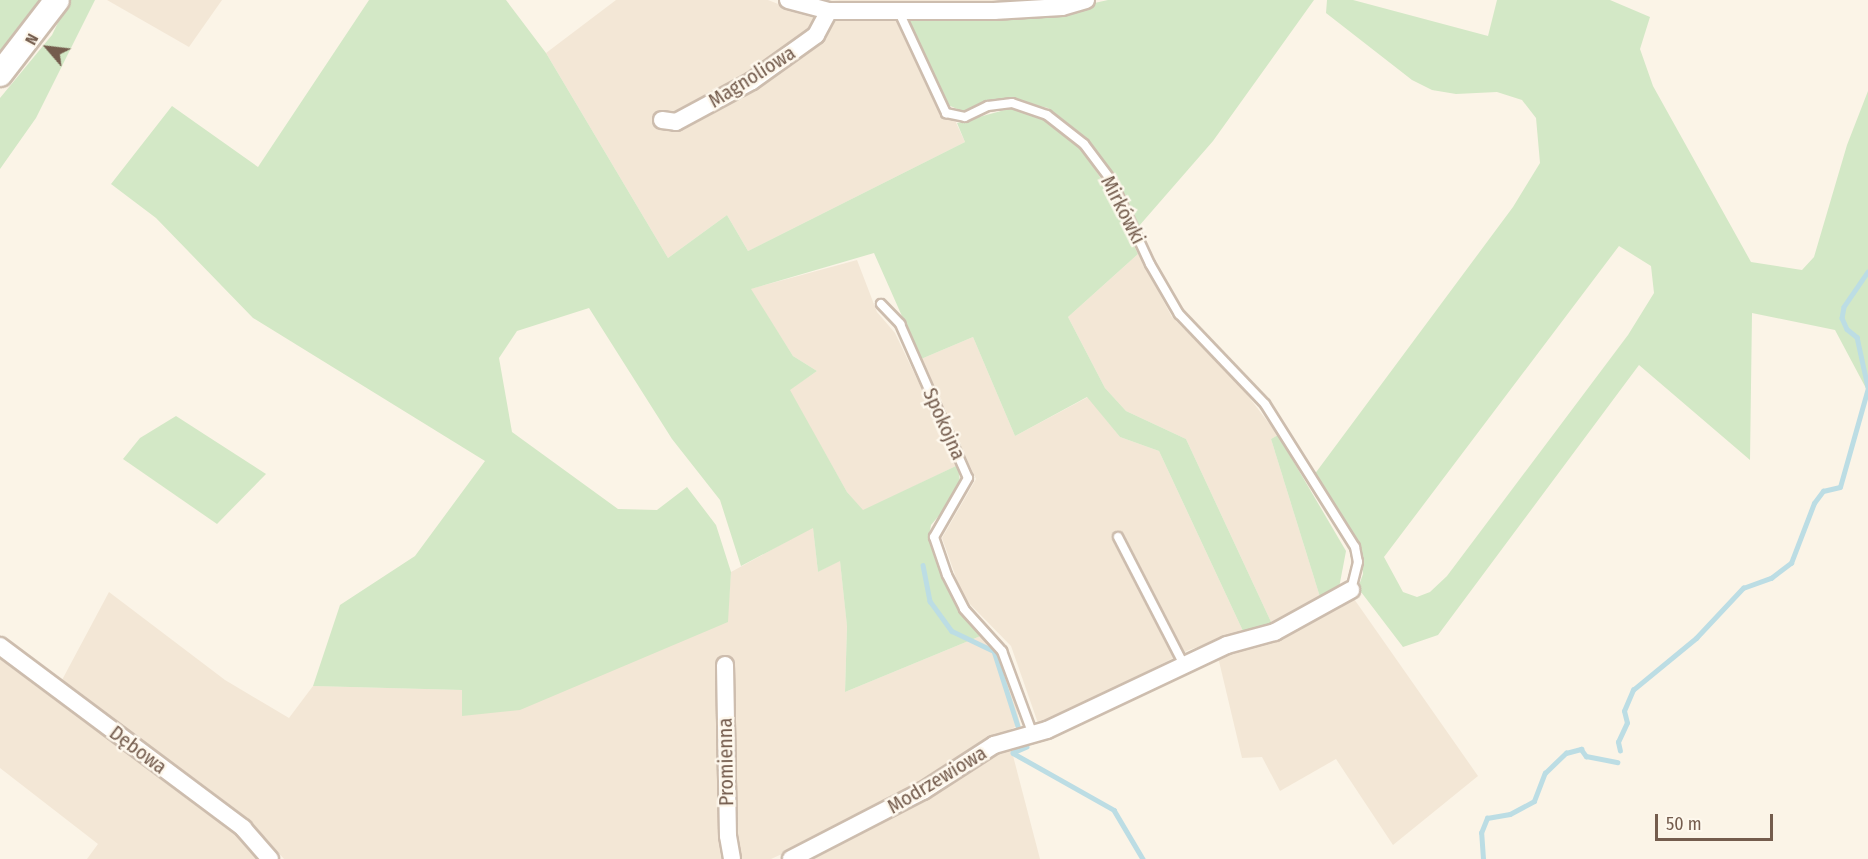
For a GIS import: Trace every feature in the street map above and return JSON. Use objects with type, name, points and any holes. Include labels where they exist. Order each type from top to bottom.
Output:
[{"type":"street","points":[[0,74],[57,0]]},
{"type":"street","points":[[788,0],[829,11],[994,11],[1062,7],[1086,0]]},
{"type":"street","name":"Magnoliowa","points":[[662,120],[676,122],[752,81],[816,35],[829,11]]},
{"type":"street","name":"Modrzewiowa","points":[[791,859],[923,791],[994,745],[1033,735],[1227,645],[1275,632],[1351,590]]},
{"type":"street","name":"Dębowa","points":[[0,646],[243,828],[270,859]]},
{"type":"street","name":"Promienna","points":[[725,665],[728,836],[732,859]]},
{"type":"lane","name":"Mirkówki","points":[[898,10],[946,113],[965,117],[988,106],[1012,103],[1047,114],[1084,144],[1111,180],[1179,314],[1265,404],[1355,547],[1358,562],[1351,590]]},
{"type":"lane","name":"Spokojna","points":[[881,304],[900,324],[968,478],[934,537],[944,566],[964,609],[1002,651],[1033,735]]},
{"type":"lane","points":[[1118,537],[1184,665]]},
{"type":"shaded area","points":[[107,0],[222,0],[189,47]]},
{"type":"shaded area","points":[[616,0],[768,0],[801,13],[907,17],[965,142],[748,251],[727,215],[668,258],[546,53]]},
{"type":"shaded area","points":[[823,0],[1061,0],[1061,2],[909,5]]},
{"type":"shaded area","points":[[1138,254],[1172,317],[1242,388],[1278,435],[1271,439],[1320,597],[1272,624],[1186,439],[1126,411],[1105,388],[1068,317]]},
{"type":"shaded area","points":[[857,260],[877,312],[895,333],[958,465],[863,511],[847,492],[789,390],[817,371],[793,356],[750,289]]},
{"type":"shaded area","points":[[973,337],[1015,436],[1088,397],[1120,437],[1159,451],[1243,631],[1189,650],[1039,726],[1011,646],[963,597],[942,538],[976,479],[921,359]]},
{"type":"shaded area","points":[[813,527],[818,572],[840,560],[847,625],[845,692],[983,635],[997,651],[1011,685],[1020,724],[834,830],[771,859],[284,859],[251,821],[62,680],[109,592],[225,680],[289,718],[313,686],[463,690],[462,715],[727,622],[731,572]]},
{"type":"shaded area","points":[[1352,596],[1478,776],[1393,845],[1336,759],[1280,791],[1262,757],[1242,758],[1218,657],[1309,624]]},
{"type":"shaded area","points":[[0,659],[247,844],[257,859],[87,859],[98,844],[0,768]]},
{"type":"shaded area","points":[[1011,748],[1040,859],[810,859],[928,797],[988,754]]},
{"type":"green space","points":[[0,0],[43,0],[0,59]]},
{"type":"green space","points":[[69,0],[95,0],[36,118],[0,169],[0,98],[52,35]]},
{"type":"green space","points":[[369,0],[506,0],[546,53],[668,258],[727,215],[748,251],[965,142],[957,123],[1012,108],[1044,120],[1080,147],[1104,183],[1138,254],[1068,317],[1105,388],[1126,411],[1186,439],[1272,624],[1243,631],[1159,451],[1120,437],[1087,397],[1015,436],[973,337],[921,359],[874,253],[751,289],[793,356],[817,371],[790,390],[847,492],[863,510],[958,465],[961,490],[931,525],[929,537],[942,574],[962,613],[983,635],[845,692],[847,626],[840,561],[818,572],[813,528],[741,566],[720,500],[672,439],[589,308],[517,331],[499,358],[512,432],[618,509],[657,510],[687,487],[716,525],[731,572],[728,622],[520,710],[462,716],[462,690],[313,686],[340,605],[415,556],[485,461],[253,318],[156,218],[111,184],[172,106],[258,167]]},
{"type":"green space","points":[[1108,0],[1314,0],[1213,141],[1139,226],[1125,195],[1090,142],[1048,108],[1010,99],[964,112],[948,105],[907,17],[1054,12]]},
{"type":"green space","points":[[1327,0],[1353,0],[1488,36],[1497,0],[1610,0],[1650,17],[1640,49],[1653,86],[1751,262],[1802,270],[1814,257],[1847,145],[1868,91],[1868,392],[1835,330],[1752,313],[1750,460],[1639,365],[1438,635],[1403,647],[1358,588],[1363,574],[1359,543],[1314,475],[1513,207],[1540,163],[1536,118],[1522,100],[1497,92],[1456,94],[1432,90],[1412,80],[1326,13]],"holes":[[[1619,246],[1651,266],[1654,293],[1628,335],[1447,576],[1430,592],[1417,597],[1403,592],[1384,557]]]},
{"type":"green space","points":[[176,416],[266,474],[217,524],[123,459],[140,438]]},
{"type":"green space","points":[[1278,435],[1346,551],[1339,588],[1320,597],[1271,439]]},
{"type":"waterway","points":[[1868,272],[1844,307],[1842,318],[1847,329],[1857,337],[1868,387]]},
{"type":"waterway","points":[[1620,751],[1618,742],[1627,723],[1624,711],[1633,690],[1696,638],[1743,588],[1771,578],[1791,563],[1814,503],[1823,491],[1840,487],[1868,388]]},
{"type":"waterway","points":[[923,565],[930,601],[952,631],[994,651],[1018,726]]},
{"type":"waterway","points":[[1027,747],[1013,753],[1114,810],[1143,859]]},
{"type":"waterway","points":[[1483,859],[1481,833],[1487,818],[1510,814],[1534,801],[1545,773],[1566,753],[1581,749],[1586,756],[1617,762]]}]
